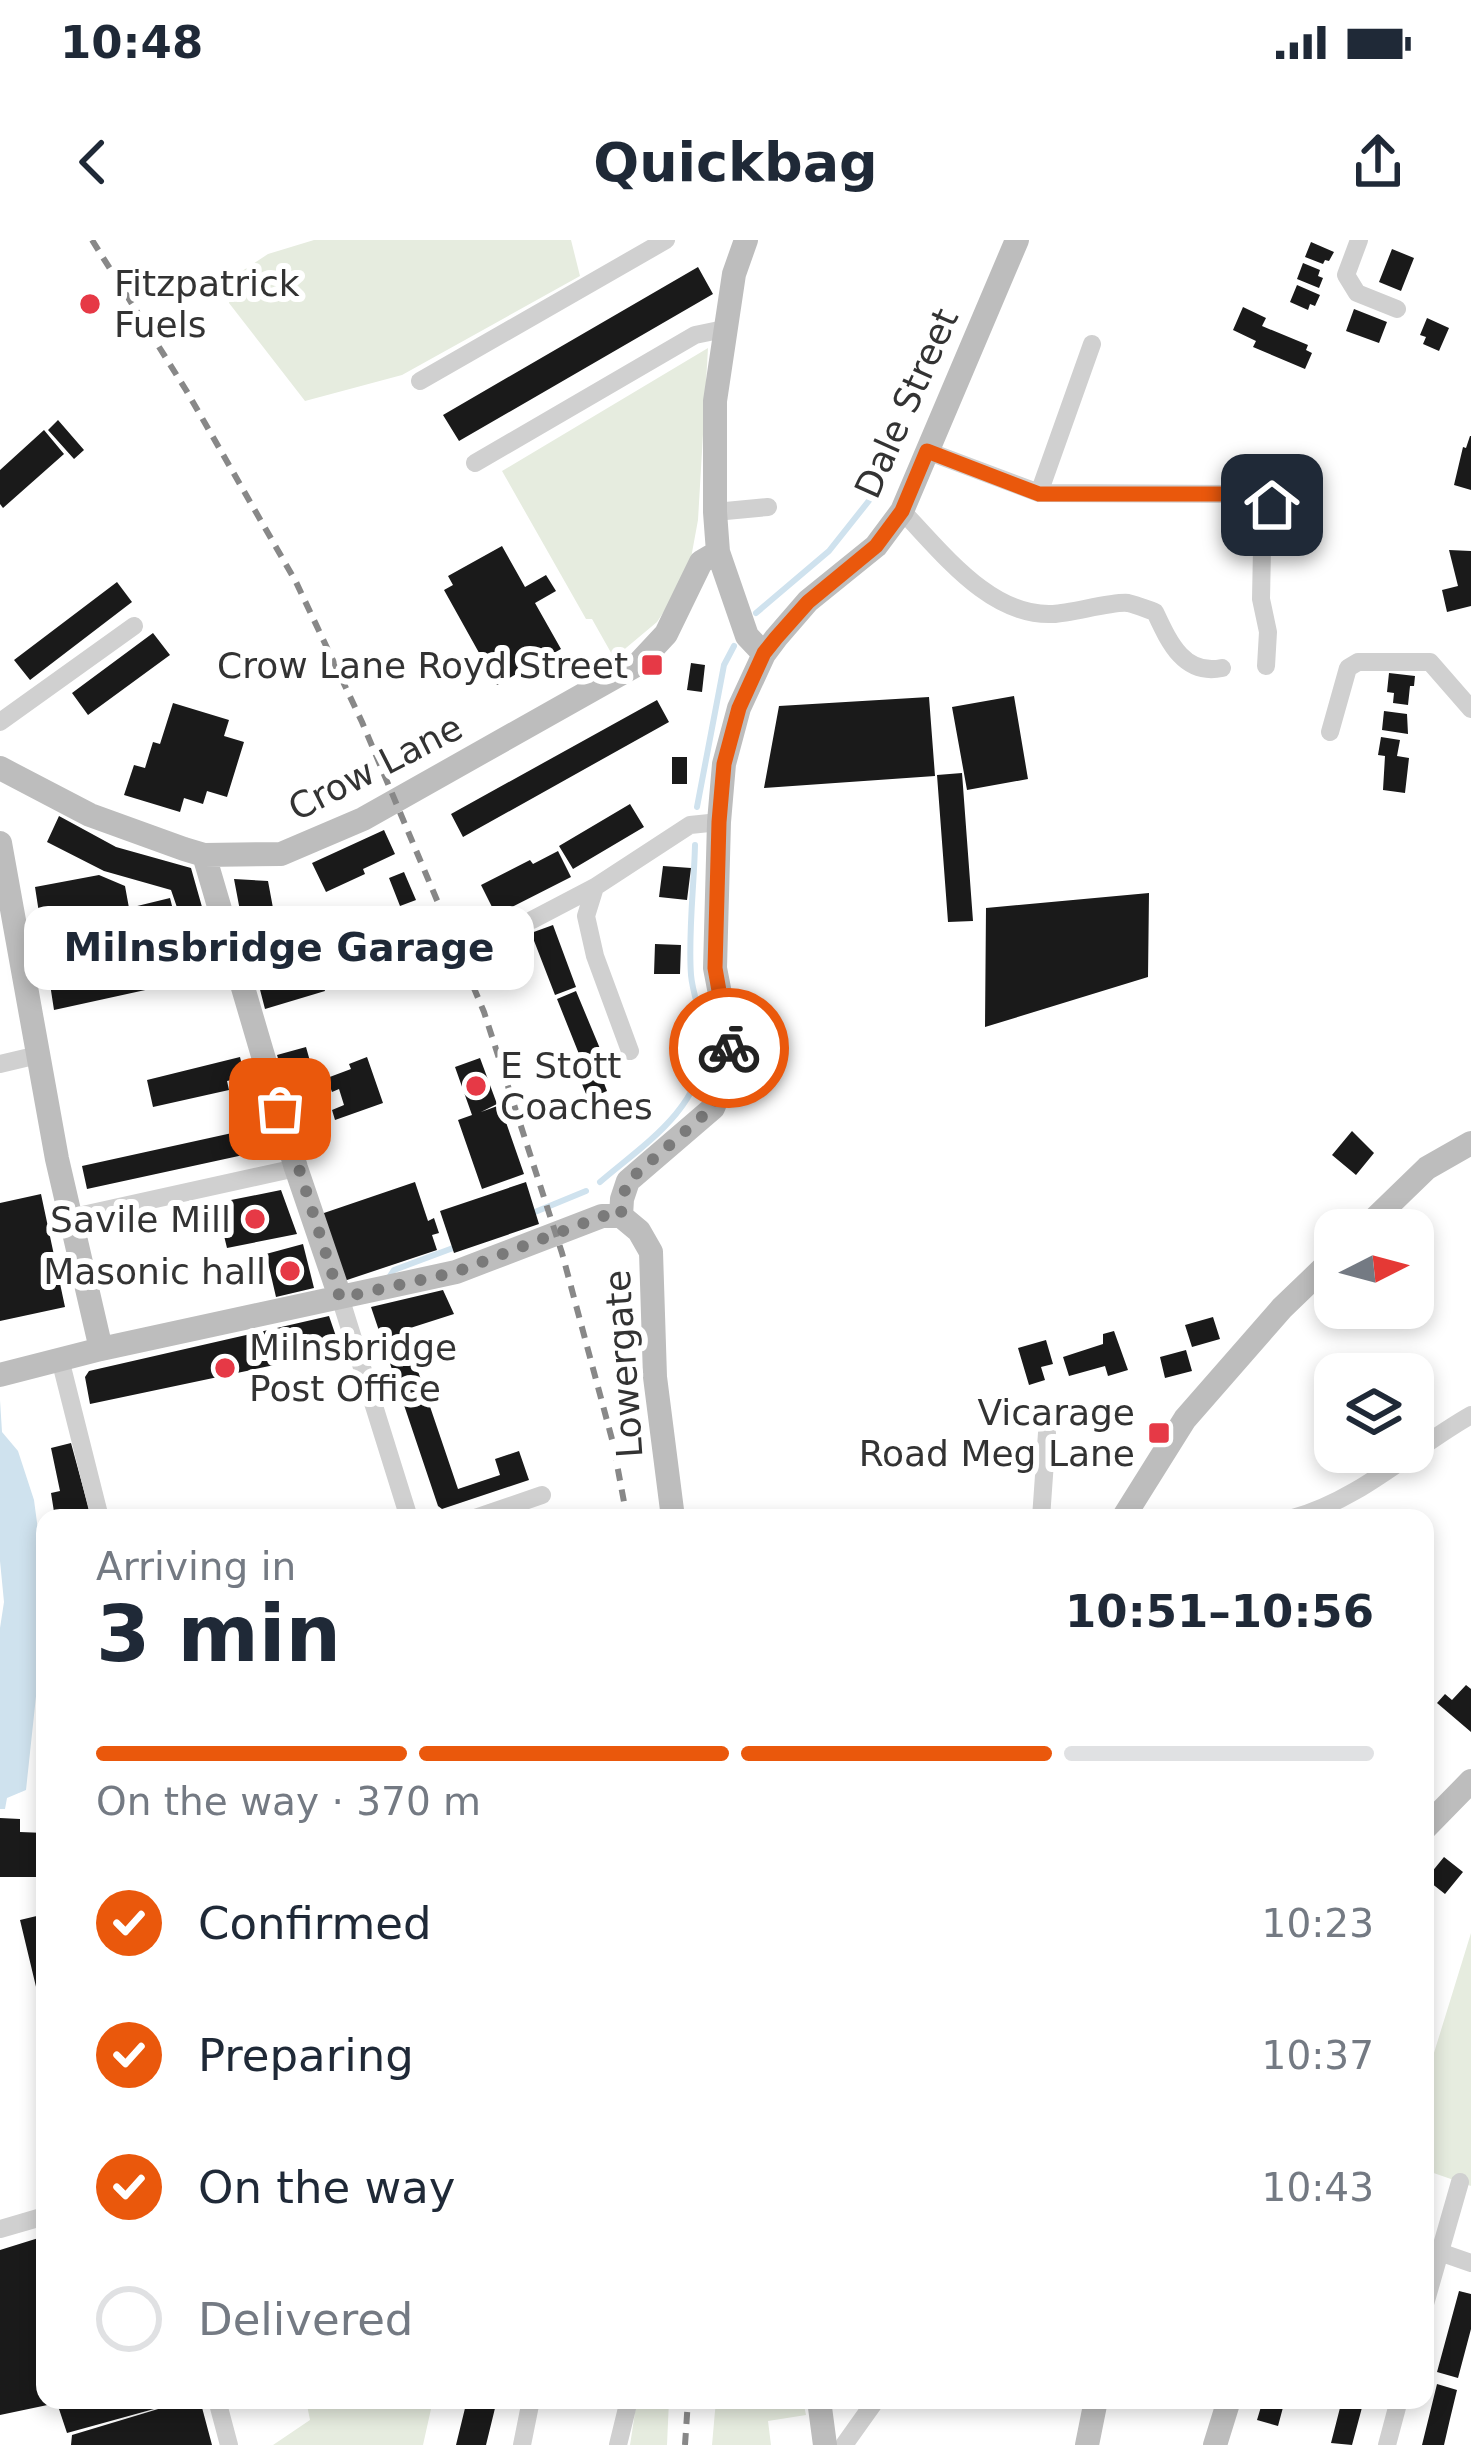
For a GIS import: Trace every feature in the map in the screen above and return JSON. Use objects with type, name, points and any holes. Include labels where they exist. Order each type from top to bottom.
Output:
[{"type":"street","points":[[420,381],[666,240]]},
{"type":"street","points":[[746,240],[734,274],[715,401],[715,512],[718,553],[747,636],[764,653]]},
{"type":"street","name":"Dale Street","points":[[621,1216],[628,1181],[712,1108],[726,1076],[729,1040],[715,968],[719,822],[724,764],[739,708],[764,653],[808,602],[876,546],[902,511],[1017,240]]},
{"type":"street","points":[[1359,240],[1346,274],[1357,293],[1397,309]]},
{"type":"street","points":[[476,463],[694,334],[724,329]]},
{"type":"street","points":[[1039,494],[1093,344]]},
{"type":"street","points":[[927,451],[1039,494],[1268,498],[1273,511],[1262,549],[1261,598],[1268,632],[1266,666]]},
{"type":"street","points":[[715,512],[768,507]]},
{"type":"street","points":[[902,511],[965,574],[1009,608],[1047,614],[1124,602],[1155,613],[1185,663],[1207,671],[1222,668]]},
{"type":"street","name":"Crow Lane","points":[[0,769],[90,815],[203,855],[281,854],[363,819],[638,664],[666,634],[701,562],[718,553]]},
{"type":"street","points":[[0,722],[134,626]]},
{"type":"street","points":[[1330,732],[1348,668],[1358,662],[1430,662],[1471,709]]},
{"type":"street","points":[[532,920],[690,825],[719,822]]},
{"type":"street","points":[[0,843],[69,1218],[101,1349]]},
{"type":"street","points":[[203,855],[296,1168],[407,1509]]},
{"type":"street","points":[[595,886],[586,916],[595,956],[630,1051]]},
{"type":"street","points":[[0,1064],[38,1055]]},
{"type":"street","points":[[1385,1209],[1427,1168],[1471,1142]]},
{"type":"street","points":[[69,1218],[296,1168]]},
{"type":"street","points":[[0,1375],[456,1272],[602,1216],[621,1216]]},
{"type":"street","name":"Lowergate","points":[[621,1216],[639,1231],[651,1252],[655,1377],[672,1509]]},
{"type":"street","points":[[1130,1509],[1185,1419],[1314,1277]]},
{"type":"street","points":[[60,1360],[98,1509]]},
{"type":"street","points":[[1315,1509],[1355,1493],[1471,1415]]},
{"type":"street","points":[[1042,1509],[1048,1433]]},
{"type":"street","points":[[501,1509],[542,1495]]},
{"type":"street","points":[[1434,1819],[1471,1781]]},
{"type":"street","points":[[1434,2244],[1460,2182]]},
{"type":"street","points":[[0,2229],[36,2219]]},
{"type":"street","points":[[1434,2250],[1471,2263]]},
{"type":"street","points":[[219,2409],[229,2445]]},
{"type":"street","points":[[522,2445],[529,2409]]},
{"type":"street","points":[[618,2445],[626,2409]]},
{"type":"street","points":[[820,2409],[825,2445]]},
{"type":"street","points":[[844,2445],[870,2409]]},
{"type":"street","points":[[1087,2445],[1094,2409]]},
{"type":"street","points":[[1215,2445],[1226,2409]]},
{"type":"street","points":[[1387,2445],[1397,2409]]},
{"type":"shaded area","points":[[314,240],[571,240],[580,276],[402,375],[305,401],[229,303],[233,277],[268,254]]},
{"type":"shaded area","points":[[708,348],[698,520],[691,558],[657,622],[614,658],[592,619],[586,619],[502,471]]},
{"type":"shaded area","points":[[1471,1933],[1471,2186],[1434,2173],[1434,2053]]},
{"type":"shaded area","points":[[308,2409],[431,2409],[423,2445],[273,2445],[310,2420]]},
{"type":"shaded area","points":[[636,2409],[669,2409],[667,2445],[630,2445]]},
{"type":"shaded area","points":[[715,2409],[805,2409],[806,2415],[768,2421],[771,2445],[712,2445]]},
{"type":"water","points":[[0,1400],[2,1432],[18,1451],[36,1515],[36,1696],[26,1790],[7,1798],[5,1809],[0,1809],[4,1602]]},
{"type":"building","points":[[1311,242],[1334,252],[1329,261],[1323,264],[1305,257]]},
{"type":"building","points":[[1392,249],[1414,258],[1401,291],[1379,282]]},
{"type":"building","points":[[1303,263],[1320,270],[1319,288],[1297,279]]},
{"type":"building","points":[[698,267],[713,294],[459,441],[443,415]]},
{"type":"building","points":[[1297,285],[1320,295],[1315,306],[1310,304],[1308,310],[1290,302]]},
{"type":"building","points":[[1243,307],[1266,318],[1262,326],[1308,345],[1306,350],[1312,353],[1305,369],[1253,347],[1256,341],[1233,330]]},
{"type":"building","points":[[1354,309],[1387,322],[1379,343],[1346,331]]},
{"type":"building","points":[[1427,318],[1449,328],[1439,351],[1423,344],[1426,337],[1420,335]]},
{"type":"building","points":[[58,420],[84,450],[74,459],[48,430]]},
{"type":"building","points":[[44,430],[64,454],[3,508],[0,470]]},
{"type":"building","points":[[1471,436],[1471,490],[1454,485]]},
{"type":"building","points":[[502,546],[525,587],[546,575],[556,591],[535,603],[561,649],[497,685],[444,590],[453,585],[448,576]]},
{"type":"building","points":[[1449,550],[1471,551],[1471,606],[1447,612],[1442,590],[1458,586]]},
{"type":"building","points":[[117,582],[132,602],[30,680],[14,660]]},
{"type":"building","points":[[153,633],[170,655],[88,715],[72,693]]},
{"type":"building","points":[[691,663],[705,665],[702,692],[687,690]]},
{"type":"building","points":[[1389,673],[1415,676],[1408,705],[1393,703],[1394,693],[1387,692]]},
{"type":"building","points":[[1014,696],[1028,779],[967,790],[952,707]]},
{"type":"building","points":[[929,697],[935,776],[764,788],[779,706]]},
{"type":"building","points":[[657,700],[669,722],[463,837],[451,814]]},
{"type":"building","points":[[173,703],[229,720],[224,736],[244,742],[227,797],[207,791],[203,804],[184,798],[180,812],[124,795],[134,765],[145,768],[153,742],[160,744]]},
{"type":"building","points":[[1384,711],[1407,714],[1408,734],[1382,730]]},
{"type":"building","points":[[1381,737],[1400,740],[1397,756],[1409,758],[1405,793],[1383,790],[1385,756],[1378,755]]},
{"type":"building","points":[[672,757],[687,757],[687,784],[672,784]]},
{"type":"building","points":[[962,773],[973,921],[948,922],[937,775]]},
{"type":"building","points":[[630,804],[644,827],[573,869],[559,846]]},
{"type":"building","points":[[59,816],[116,847],[191,868],[204,914],[181,919],[171,890],[104,871],[47,842]]},
{"type":"building","points":[[384,830],[395,854],[326,892],[312,863]]},
{"type":"building","points":[[558,851],[571,877],[496,915],[481,885]]},
{"type":"building","points":[[663,866],[691,868],[687,900],[659,897]]},
{"type":"building","points":[[404,872],[416,900],[400,906],[389,878]]},
{"type":"building","points":[[99,875],[125,886],[129,908],[170,898],[191,980],[54,1010],[35,887]]},
{"type":"building","points":[[234,879],[268,881],[273,908],[241,916]]},
{"type":"building","points":[[1149,893],[1148,977],[985,1027],[986,908]]},
{"type":"building","points":[[204,917],[220,978],[196,984],[180,924]]},
{"type":"building","points":[[553,925],[576,987],[555,995],[531,933]]},
{"type":"building","points":[[309,928],[325,991],[265,1009],[249,947]]},
{"type":"building","points":[[655,944],[681,945],[680,974],[654,974]]},
{"type":"building","points":[[576,991],[601,1051],[581,1059],[557,999]]},
{"type":"building","points":[[306,1047],[317,1086],[289,1094],[277,1055]]},
{"type":"building","points":[[240,1057],[245,1077],[227,1081],[229,1090],[153,1107],[147,1080]]},
{"type":"building","points":[[367,1057],[383,1103],[335,1120],[332,1110],[344,1105],[339,1089],[332,1092],[327,1078]]},
{"type":"building","points":[[594,1057],[607,1091],[588,1099],[574,1064]]},
{"type":"building","points":[[480,1058],[497,1104],[481,1112],[500,1105],[524,1174],[482,1189],[458,1120],[472,1115],[455,1067]]},
{"type":"building","points":[[268,1125],[275,1148],[87,1189],[82,1166]]},
{"type":"building","points":[[1352,1131],[1374,1153],[1356,1175],[1332,1155]]},
{"type":"building","points":[[415,1182],[428,1221],[434,1218],[439,1233],[432,1235],[437,1250],[344,1281],[321,1214]]},
{"type":"building","points":[[526,1182],[539,1224],[454,1253],[440,1211]]},
{"type":"building","name":"Savile Mill","points":[[281,1190],[297,1234],[227,1248],[216,1203]]},
{"type":"building","points":[[41,1194],[65,1307],[0,1321],[0,1203]]},
{"type":"building","name":"Masonic hall","points":[[303,1244],[314,1288],[276,1297],[266,1254]]},
{"type":"building","points":[[443,1290],[454,1314],[404,1330],[458,1489],[500,1475],[495,1459],[519,1451],[529,1480],[442,1509],[371,1307]]},
{"type":"building","points":[[329,1316],[341,1351],[90,1404],[85,1377],[89,1371]]},
{"type":"building","points":[[1213,1317],[1220,1339],[1192,1347],[1185,1325]]},
{"type":"building","points":[[1114,1331],[1128,1370],[1108,1376],[1105,1366],[1069,1376],[1063,1357],[1103,1344],[1103,1334]]},
{"type":"building","points":[[1046,1340],[1053,1364],[1041,1367],[1045,1380],[1029,1385],[1018,1348]]},
{"type":"building","points":[[1186,1350],[1192,1371],[1165,1378],[1160,1357]]},
{"type":"building","points":[[71,1443],[89,1509],[54,1509],[51,1493],[60,1491],[51,1448]]},
{"type":"building","points":[[1466,1685],[1471,1689],[1471,1732],[1437,1703],[1445,1694],[1452,1700]]},
{"type":"building","points":[[0,1818],[20,1819],[20,1832],[36,1833],[36,1877],[0,1877]]},
{"type":"building","points":[[1444,1857],[1463,1872],[1445,1894],[1434,1885],[1434,1869]]},
{"type":"building","points":[[36,1916],[36,1987],[20,1920]]},
{"type":"building","points":[[36,2239],[36,2407],[0,2415],[0,2250]]},
{"type":"building","points":[[1459,2291],[1471,2294],[1471,2329],[1458,2378],[1437,2372]]},
{"type":"building","points":[[1437,2384],[1457,2390],[1444,2445],[1422,2445],[1434,2409]]},
{"type":"building","points":[[59,2409],[154,2409],[67,2433]]},
{"type":"building","points":[[158,2409],[202,2409],[212,2445],[71,2445],[72,2435]]},
{"type":"building","points":[[465,2409],[495,2409],[486,2445],[456,2445]]},
{"type":"building","points":[[1260,2409],[1283,2409],[1278,2426],[1257,2420]]},
{"type":"building","points":[[1340,2409],[1362,2409],[1352,2445],[1331,2443]]},
{"type":"waterway","points":[[756,613],[829,551],[883,483]]},
{"type":"waterway","points":[[697,807],[724,665],[734,646]]},
{"type":"waterway","points":[[600,1182],[667,1124],[681,1108],[700,1070],[704,1039],[690,959],[695,845]]},
{"type":"waterway","points":[[535,1212],[586,1191]]},
{"type":"waterway","points":[[390,1276],[394,1270],[453,1248]]},
{"type":"railway","points":[[92,240],[186,390],[296,582],[362,722],[484,1012],[562,1253],[613,1443],[625,1509]]},
{"type":"railway","points":[[685,2445],[687,2409]]},
{"type":"way so far","points":[[280,1109],[340,1298],[456,1272],[602,1216],[621,1216],[628,1181],[712,1108],[726,1076],[729,1048]]},
{"type":"place","name":"Fitzpatrick Fuels","points":[[90,304]]},
{"type":"place","name":"Crow Lane Royd Street","points":[[652,665]]},
{"type":"place","name":"E Stott Coaches","points":[[476,1086]]},
{"type":"place","name":"Milnsbridge Garage","points":[[280,1109]]},
{"type":"place","name":"Savile Mill","points":[[255,1219]]},
{"type":"place","name":"Masonic hall","points":[[290,1271]]},
{"type":"place","name":"Milnsbridge Post Office","points":[[225,1368]]},
{"type":"place","name":"Vicarage Road Meg Lane","points":[[1159,1433]]},
{"type":"route","points":[[729,1048],[715,968],[719,822],[724,764],[739,708],[776,638],[808,602],[876,546],[902,511],[927,451],[1039,494],[1240,494],[1268,498],[1272,505]]}]
